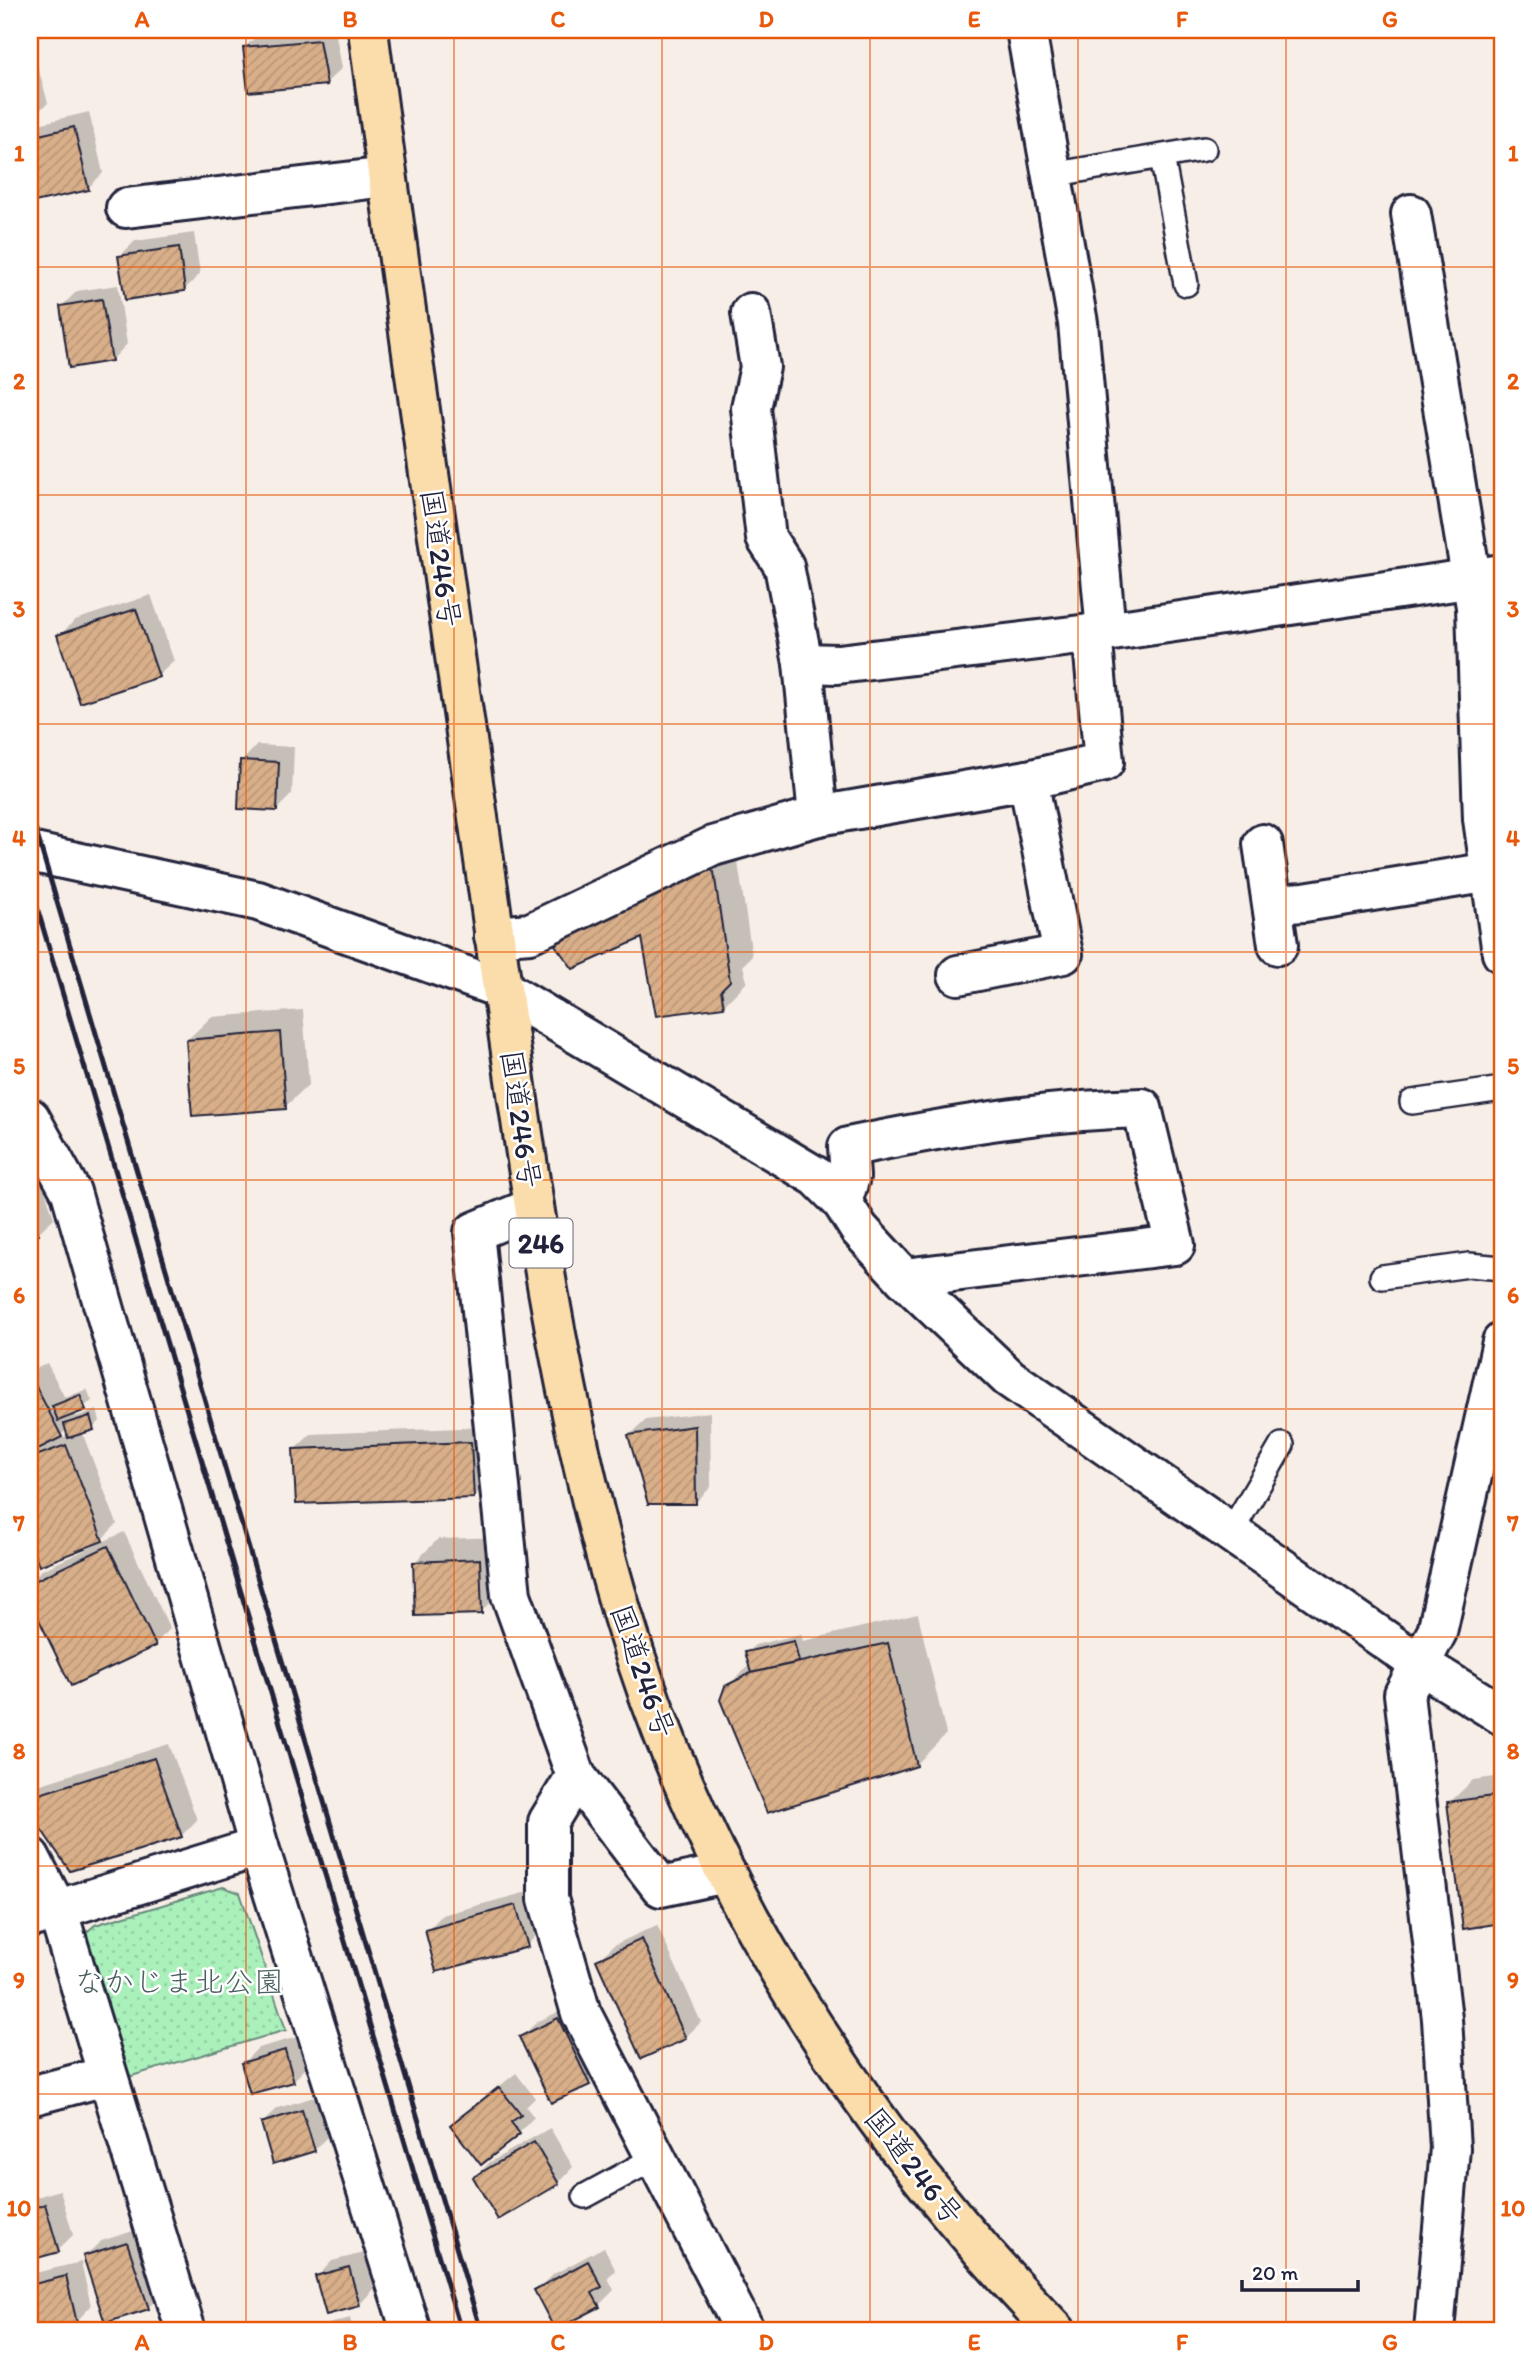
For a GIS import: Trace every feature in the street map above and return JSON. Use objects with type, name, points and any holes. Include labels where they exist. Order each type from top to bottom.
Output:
[{"type":"highway","name":"国道246号","points":[[368,30],[534,1207],[582,1469],[622,1616],[676,1765],[726,1873],[790,1988],[864,2102],[996,2270],[1056,2331]]},
{"type":"street","points":[[495,936],[530,933],[713,846],[818,816],[1028,779],[1104,762],[1099,632],[1078,323],[1026,30]]},
{"type":"street","points":[[126,208],[387,177]]},
{"type":"street","points":[[1411,214],[1468,550],[1486,577]]},
{"type":"street","points":[[751,313],[760,367],[751,408],[766,538],[784,566],[803,663],[818,816]]},
{"type":"street","points":[[803,663],[838,664],[1099,632],[1486,577]]},
{"type":"street","points":[[1486,577],[1476,607],[1483,819],[1502,953]]},
{"type":"street","points":[[958,975],[1067,969],[1028,779]]},
{"type":"street","points":[[1263,844],[1278,945]]},
{"type":"street","points":[[30,852],[258,901],[502,989],[817,1177],[842,1202],[859,1229],[904,1278],[1009,1378],[1421,1665],[1492,1699]]},
{"type":"street","points":[[1273,904],[1316,900],[1491,872]]},
{"type":"street","points":[[842,1202],[850,1177],[848,1147],[929,1130],[1074,1109],[1142,1108],[1175,1245],[904,1278]]},
{"type":"street","points":[[30,1118],[72,1192],[259,1847],[411,2331]]},
{"type":"street","points":[[534,1207],[474,1232],[511,1595],[576,1776],[662,1887],[726,1873]]},
{"type":"street","points":[[1434,2331],[1450,2148],[1442,2020],[1404,1694],[1437,1632],[1502,1342]]},
{"type":"street","points":[[576,1776],[548,1822],[548,1899],[581,2013],[745,2331]]},
{"type":"street","points":[[43,1913],[259,1847]]},
{"type":"street","points":[[30,1857],[43,1913],[106,2076],[186,2331]]},
{"type":"street","points":[[30,2096],[106,2076]]},
{"type":"lane","points":[[1051,175],[1204,149]]},
{"type":"lane","points":[[1162,157],[1186,284]]},
{"type":"lane","points":[[1412,1102],[1502,1089]]},
{"type":"lane","points":[[1382,1277],[1469,1265],[1502,1268]]},
{"type":"lane","points":[[1231,1532],[1282,1445]]},
{"type":"lane","points":[[585,2196],[655,2158]]},
{"type":"green space","name":"なかじま北公園","points":[[223,1887],[240,1893],[286,2030],[125,2078],[82,1936],[95,1925]]},
{"type":"building","points":[[319,40],[327,85],[248,92],[243,47]]},
{"type":"building","points":[[74,127],[89,190],[30,203],[30,137]]},
{"type":"building","points":[[179,247],[185,291],[125,300],[118,256]]},
{"type":"building","points":[[102,299],[112,361],[69,368],[60,306]]},
{"type":"building","points":[[136,609],[159,677],[80,703],[57,635]]},
{"type":"building","points":[[240,760],[279,762],[277,811],[238,809]]},
{"type":"building","points":[[702,865],[714,872],[730,981],[721,990],[724,1007],[656,1016],[642,938],[573,969],[555,945],[563,932]]},
{"type":"building","points":[[280,1032],[286,1109],[192,1116],[186,1040]]},
{"type":"building","points":[[30,1205],[39,1235],[30,1238]]},
{"type":"building","points":[[30,1378],[62,1437],[30,1453]]},
{"type":"building","points":[[80,1395],[86,1410],[58,1421],[52,1406]]},
{"type":"building","points":[[90,1416],[94,1430],[68,1438],[64,1424]]},
{"type":"building","points":[[695,1426],[696,1504],[648,1504],[628,1435]]},
{"type":"building","points":[[471,1442],[474,1498],[296,1504],[293,1449]]},
{"type":"building","points":[[66,1445],[103,1541],[39,1566],[30,1543],[30,1458]]},
{"type":"building","points":[[108,1546],[156,1646],[71,1686],[30,1601],[30,1583]]},
{"type":"building","points":[[480,1559],[482,1614],[415,1616],[413,1562]]},
{"type":"building","points":[[794,1641],[799,1662],[751,1673],[745,1652]]},
{"type":"building","points":[[888,1643],[917,1766],[767,1813],[720,1700],[725,1686],[751,1673]]},
{"type":"building","points":[[154,1758],[182,1837],[70,1871],[30,1813],[30,1797]]},
{"type":"building","points":[[1501,1795],[1502,1923],[1463,1929],[1447,1802]]},
{"type":"building","points":[[516,1905],[528,1947],[436,1972],[425,1930]]},
{"type":"building","points":[[642,1939],[686,2039],[641,2059],[596,1960]]},
{"type":"building","points":[[558,2018],[590,2085],[551,2103],[519,2037]]},
{"type":"building","points":[[285,2050],[294,2082],[250,2094],[241,2063]]},
{"type":"building","points":[[499,2087],[521,2115],[511,2122],[520,2134],[481,2165],[450,2125]]},
{"type":"building","points":[[302,2110],[315,2151],[273,2164],[261,2123]]},
{"type":"building","points":[[534,2142],[559,2184],[498,2220],[473,2177]]},
{"type":"building","points":[[45,2204],[59,2252],[30,2260],[30,2209]]},
{"type":"building","points":[[127,2242],[149,2309],[105,2323],[83,2256]]},
{"type":"building","points":[[588,2261],[602,2287],[592,2293],[600,2307],[555,2330],[534,2290]]},
{"type":"building","points":[[349,2267],[360,2306],[326,2315],[315,2276]]},
{"type":"building","points":[[66,2276],[77,2323],[30,2331],[30,2285]]},
{"type":"railway","points":[[30,811],[481,2331]]},
{"type":"railway","points":[[30,884],[461,2331]]}]
